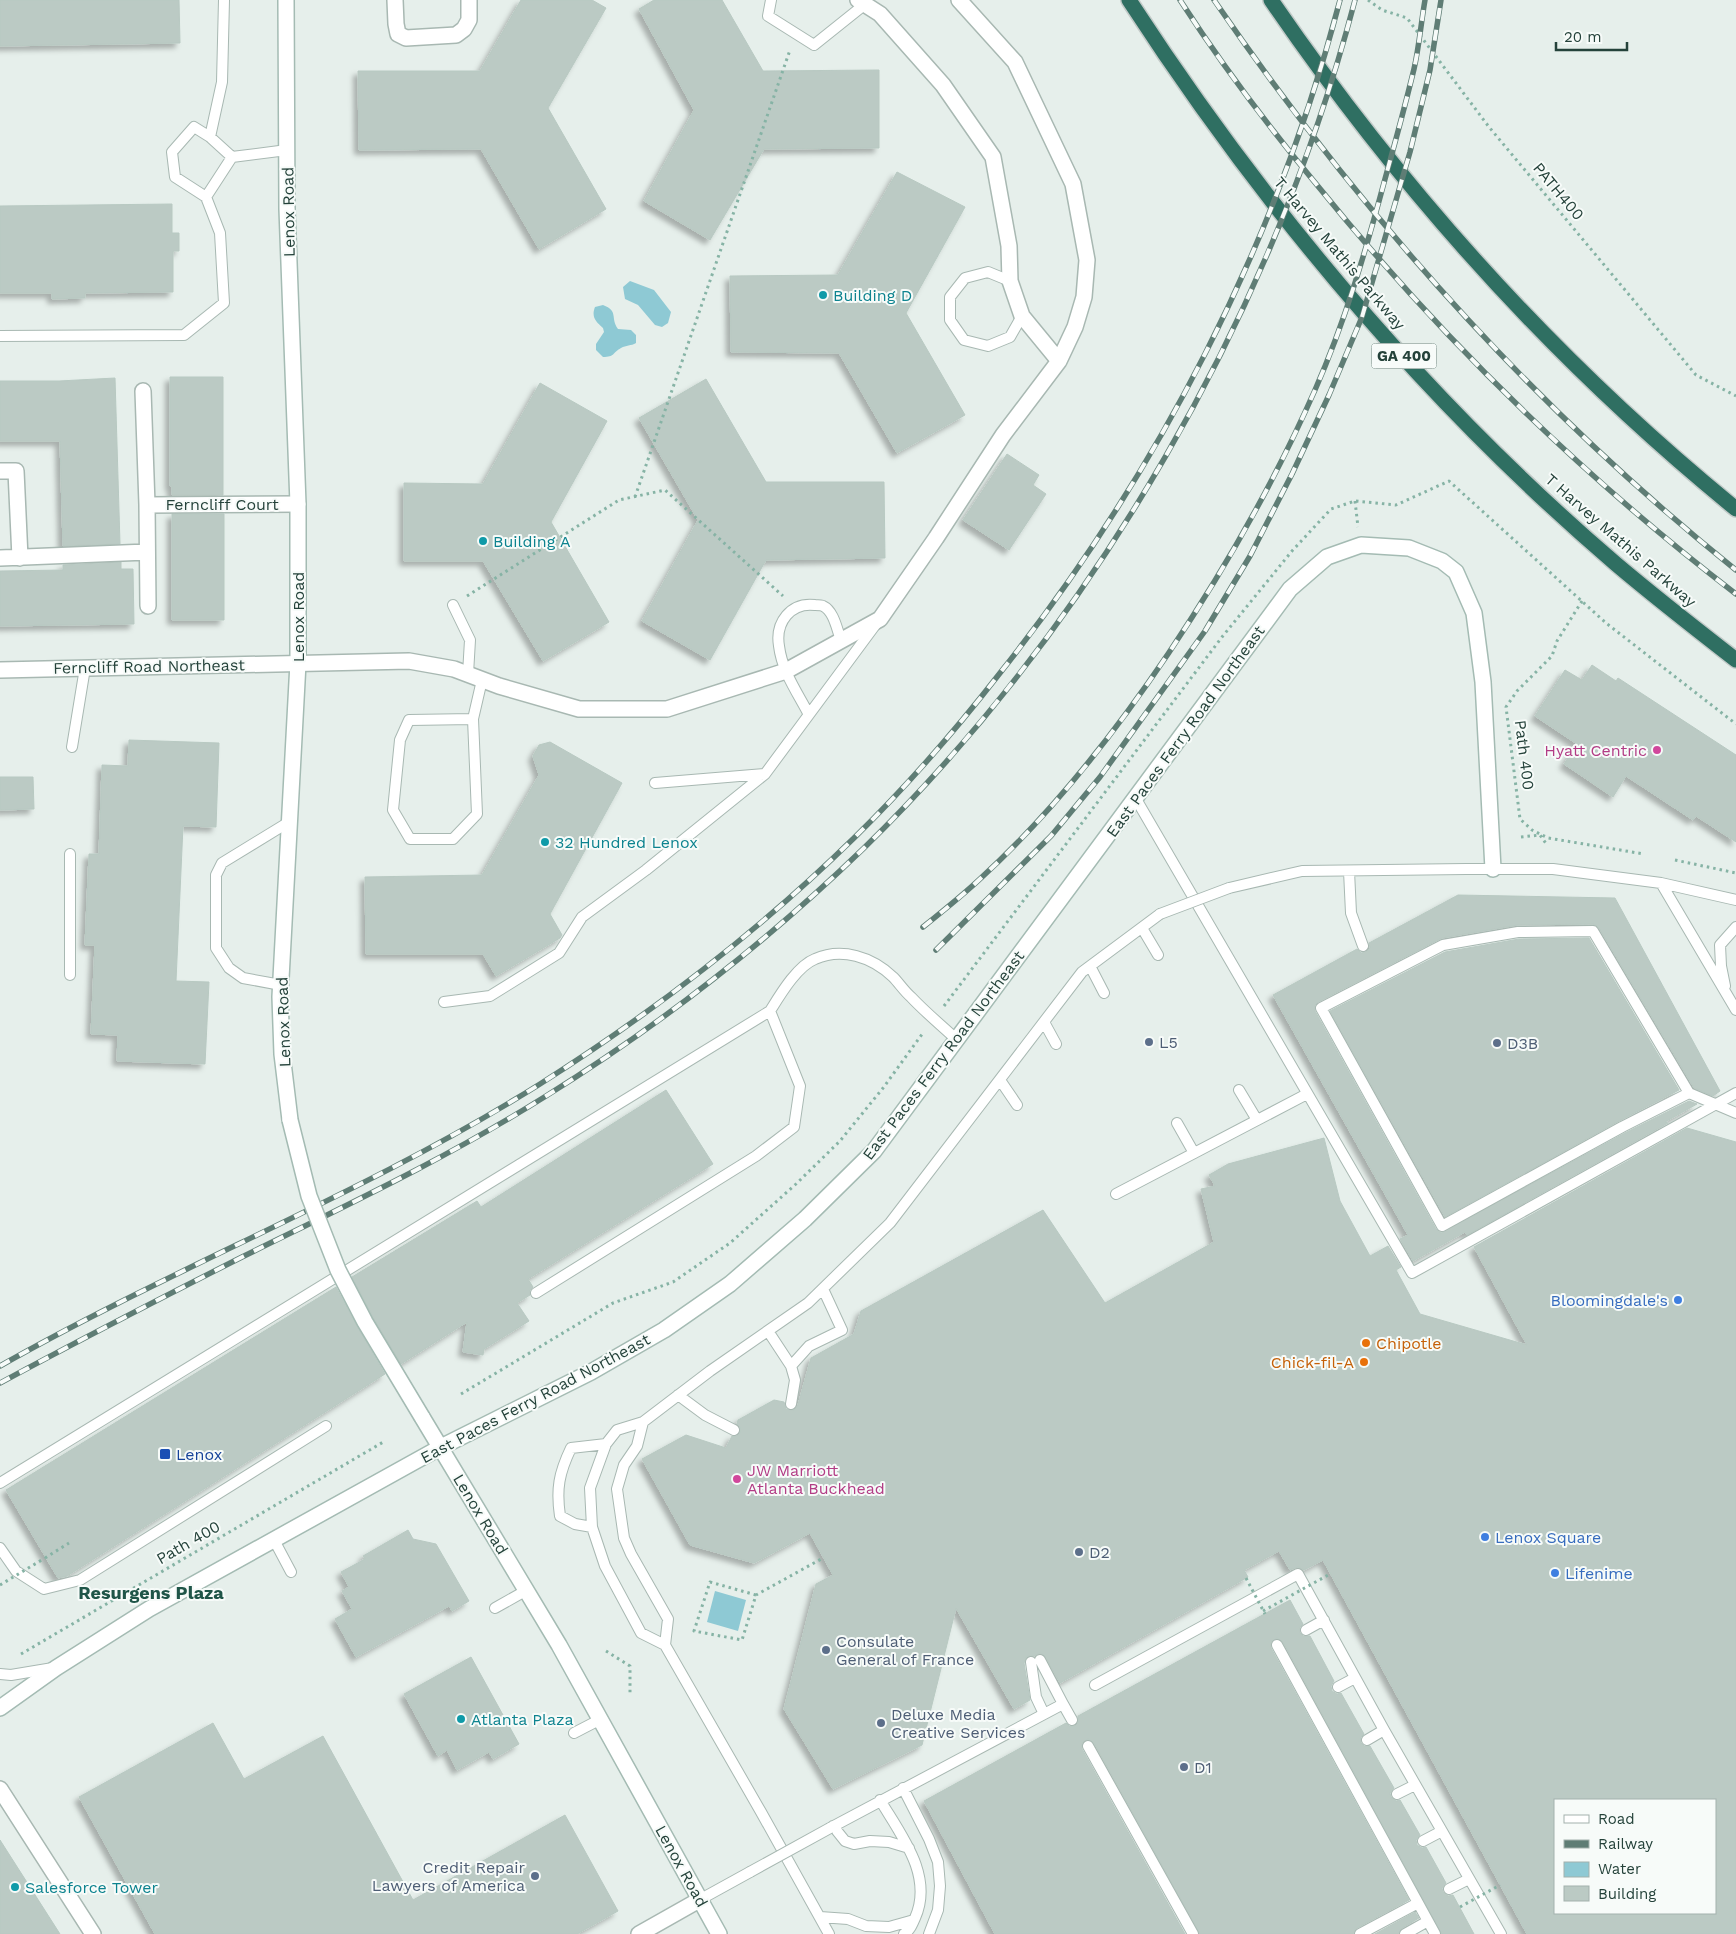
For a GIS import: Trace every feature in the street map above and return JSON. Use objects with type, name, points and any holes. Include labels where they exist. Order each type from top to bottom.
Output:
[{"type":"highway","name":"T Harvey Mathis Parkway","points":[[1129,0],[1204,111],[1263,188],[1361,309],[1426,380],[1550,504],[1616,563],[1736,660]]},
{"type":"highway","points":[[1271,0],[1350,108],[1462,246],[1625,412],[1693,474],[1736,509]]},
{"type":"street","name":"Lenox Road","points":[[286,0],[288,209],[298,504],[298,663],[280,985],[282,1054],[290,1120],[309,1196],[338,1270],[365,1322],[601,1719],[719,1934]]},
{"type":"street","points":[[395,0],[398,34],[406,38],[456,35],[464,29],[469,20],[469,0]]},
{"type":"street","points":[[880,619],[936,538],[1003,435],[1059,361],[1075,327],[1084,297],[1087,260],[1073,184],[1015,62],[958,0]]},
{"type":"street","points":[[861,3],[880,14],[943,85],[993,157],[1009,246],[1010,281],[1022,316],[1059,361]]},
{"type":"street","name":"Ferncliff Court","points":[[143,391],[148,606]]},
{"type":"street","points":[[0,471],[16,471],[20,558]]},
{"type":"street","name":"Ferncliff Court","points":[[147,505],[298,504]]},
{"type":"street","name":"East Paces Ferry Road Northeast","points":[[0,1708],[56,1668],[148,1609],[441,1447],[591,1372],[664,1330],[730,1284],[805,1219],[874,1151],[1290,589],[1327,557],[1361,545],[1408,548],[1442,561],[1456,572],[1474,613],[1483,682],[1493,869]]},
{"type":"street","points":[[0,558],[147,552]]},
{"type":"street","name":"Ferncliff Road Northeast","points":[[0,670],[410,662],[454,669],[482,680],[579,708],[667,708],[786,672],[880,619]]},
{"type":"street","points":[[0,1789],[93,1934]]},
{"type":"street","points":[[639,1934],[701,1899]]},
{"type":"lane","points":[[210,137],[222,82],[224,0]]},
{"type":"lane","points":[[771,0],[768,16],[814,45],[861,3]]},
{"type":"lane","points":[[0,336],[184,335],[224,303],[220,233],[206,196],[176,177],[172,152],[194,127],[210,137],[232,157]]},
{"type":"lane","points":[[206,196],[232,157],[287,150]]},
{"type":"lane","points":[[1010,281],[988,272],[965,278],[950,297],[950,320],[964,340],[988,346],[1010,337],[1022,316]]},
{"type":"lane","points":[[453,604],[470,640],[468,674]]},
{"type":"lane","points":[[808,713],[786,672],[778,645],[781,624],[787,614],[795,607],[806,604],[823,606],[831,613],[841,640]]},
{"type":"lane","points":[[444,1002],[490,996],[559,953],[582,917],[646,870],[764,774],[880,619]]},
{"type":"lane","points":[[72,747],[85,668]]},
{"type":"lane","points":[[473,719],[409,720],[400,740],[392,810],[410,839],[453,839],[477,814],[473,719],[482,680]]},
{"type":"lane","points":[[655,783],[764,774]]},
{"type":"lane","points":[[1136,799],[1412,1273],[1736,1093]]},
{"type":"lane","points":[[280,985],[243,978],[229,968],[216,948],[216,875],[222,864],[289,822]]},
{"type":"lane","points":[[70,854],[70,975]]},
{"type":"lane","points":[[829,1934],[665,1645],[641,1633],[605,1566],[592,1527],[590,1488],[606,1444],[617,1430],[642,1422],[808,1303],[823,1289],[890,1223],[1082,972],[1160,914],[1229,888],[1302,872],[1554,870],[1660,883],[1736,900]]},
{"type":"lane","points":[[1349,871],[1351,913],[1363,946]]},
{"type":"lane","points":[[1660,883],[1736,1010]]},
{"type":"lane","points":[[1142,928],[1158,955]]},
{"type":"lane","points":[[1728,997],[1721,966],[1720,945],[1735,928]]},
{"type":"lane","points":[[1690,1093],[1622,1127],[1442,1226],[1321,1008],[1443,945],[1518,932],[1593,931],[1690,1093],[1736,1113]]},
{"type":"lane","points":[[0,1483],[770,1011],[800,970],[814,959],[834,954],[860,956],[878,965],[956,1039]]},
{"type":"lane","points":[[1090,966],[1104,993]]},
{"type":"lane","points":[[536,1293],[756,1156],[794,1127],[800,1086],[770,1011]]},
{"type":"lane","points":[[1044,1022],[1056,1044]]},
{"type":"lane","points":[[1000,1080],[1016,1104]]},
{"type":"lane","points":[[1239,1090],[1257,1120]]},
{"type":"lane","points":[[1116,1194],[1307,1094]]},
{"type":"lane","points":[[1177,1123],[1194,1153]]},
{"type":"lane","points":[[791,1366],[809,1346],[844,1334],[823,1289]]},
{"type":"lane","points":[[768,1331],[791,1366],[795,1380],[791,1404]]},
{"type":"lane","points":[[678,1395],[705,1414],[734,1430]]},
{"type":"lane","points":[[642,1422],[636,1446],[624,1465],[617,1489],[624,1538],[668,1619],[665,1645]]},
{"type":"lane","points":[[0,1548],[16,1571],[44,1589],[80,1580],[326,1426]]},
{"type":"lane","points":[[592,1527],[575,1524],[560,1516],[557,1494],[561,1468],[571,1448],[606,1444]]},
{"type":"lane","points":[[274,1540],[292,1572]]},
{"type":"lane","points":[[1095,1686],[1298,1574],[1415,1785],[1501,1934]]},
{"type":"lane","points":[[495,1608],[526,1590]]},
{"type":"lane","points":[[1306,1630],[1324,1620]]},
{"type":"lane","points":[[1276,1645],[1435,1934]]},
{"type":"lane","points":[[1044,1714],[1036,1697],[1035,1661],[1072,1720]]},
{"type":"lane","points":[[0,1674],[11,1675],[56,1668]]},
{"type":"lane","points":[[1338,1687],[1355,1678]]},
{"type":"lane","points":[[701,1899],[880,1800],[1063,1704]]},
{"type":"lane","points":[[574,1733],[601,1719]]},
{"type":"lane","points":[[1367,1740],[1384,1730]]},
{"type":"lane","points":[[1088,1746],[1193,1934]]},
{"type":"lane","points":[[1397,1794],[1415,1785]]},
{"type":"lane","points":[[903,1788],[930,1839],[938,1862],[940,1886],[938,1910],[929,1934]]},
{"type":"lane","points":[[880,1800],[914,1857],[920,1878],[920,1908],[909,1930],[904,1934]]},
{"type":"lane","points":[[832,1827],[845,1841],[854,1844],[870,1841],[888,1842],[909,1848]]},
{"type":"lane","points":[[1423,1841],[1442,1831]]},
{"type":"lane","points":[[1449,1889],[1469,1879]]},
{"type":"lane","points":[[1360,1934],[1418,1903]]},
{"type":"lane","points":[[820,1916],[848,1919],[866,1926],[889,1927],[914,1920]]},
{"type":"lane","points":[[1405,1934],[1428,1921]]},
{"type":"path","name":"PATH400","points":[[1368,0],[1382,10],[1406,18],[1489,127],[1696,375],[1736,396]]},
{"type":"path","points":[[635,496],[796,33]]},
{"type":"path","points":[[453,604],[619,500],[665,490],[795,607]]},
{"type":"path","points":[[1355,501],[1361,545]]},
{"type":"path","name":"Path 400","points":[[1540,835],[1525,825],[1520,819],[1506,706],[1517,691],[1552,656],[1557,641],[1582,601]]},
{"type":"path","points":[[1540,835],[1547,845]]},
{"type":"path","points":[[1521,837],[1540,835],[1556,840],[1644,854]]},
{"type":"path","points":[[1676,860],[1736,873]]},
{"type":"path","name":"Path 400","points":[[15,1655],[23,1654],[385,1441]]},
{"type":"path","points":[[0,1585],[69,1543]]},
{"type":"path","points":[[756,1595],[710,1582],[694,1631],[742,1640],[756,1595],[823,1558]]},
{"type":"path","points":[[1246,1578],[1264,1612],[1330,1574]]},
{"type":"path","points":[[606,1651],[630,1666],[630,1694]]},
{"type":"path","points":[[1460,1907],[1500,1886]]},
{"type":"water","points":[[630,281],[654,290],[671,312],[668,323],[662,327],[655,325],[638,305],[625,299],[623,287]]},
{"type":"water","points":[[603,305],[613,312],[618,329],[631,330],[636,335],[636,343],[621,348],[607,357],[603,357],[596,350],[596,344],[604,332],[595,319],[595,307]]},
{"type":"water","points":[[715,1591],[746,1600],[738,1631],[707,1622]]},
{"type":"building","points":[[0,0],[179,0],[180,43],[0,46]]},
{"type":"building","points":[[521,0],[592,0],[606,8],[548,108],[606,209],[539,249],[481,149],[359,150],[358,71],[480,71]]},
{"type":"building","points":[[654,0],[722,0],[763,71],[879,70],[879,148],[764,149],[710,240],[644,201],[694,110],[639,9]]},
{"type":"building","name":"Building D","points":[[897,172],[965,207],[906,313],[965,415],[897,453],[839,353],[731,352],[730,276],[838,275]]},
{"type":"building","points":[[172,204],[172,233],[179,233],[179,251],[173,251],[173,292],[85,293],[85,298],[52,299],[52,293],[0,293],[0,206]]},
{"type":"building","points":[[170,377],[223,377],[223,495],[172,495],[172,486],[170,486]]},
{"type":"building","points":[[115,378],[120,544],[63,546],[60,441],[0,441],[0,381],[59,381]]},
{"type":"building","points":[[706,379],[766,482],[884,482],[885,558],[766,560],[710,660],[642,621],[698,520],[639,418]]},
{"type":"building","name":"Building A","points":[[540,383],[607,421],[551,522],[609,622],[543,661],[483,561],[404,561],[404,483],[483,484]]},
{"type":"building","points":[[1007,454],[1039,475],[1033,485],[1046,494],[1009,550],[963,520]]},
{"type":"building","points":[[172,514],[224,514],[224,620],[172,620]]},
{"type":"building","points":[[121,562],[121,569],[133,569],[134,624],[0,626],[0,571],[63,570],[63,565]]},
{"type":"building","name":"Hyatt Centric","points":[[1592,665],[1616,681],[1618,678],[1736,755],[1736,842],[1696,816],[1693,820],[1626,776],[1613,797],[1564,764],[1577,744],[1535,716],[1565,670],[1582,680]]},
{"type":"building","points":[[129,740],[219,743],[216,827],[183,826],[176,981],[209,982],[205,1064],[117,1061],[118,1035],[91,1034],[95,945],[85,945],[89,854],[99,854],[102,765],[128,766]]},
{"type":"building","name":"32 Hundred Lenox","points":[[550,742],[622,783],[550,914],[562,935],[560,938],[496,976],[483,954],[366,954],[365,877],[482,875],[539,775],[533,756],[539,745]]},
{"type":"building","points":[[0,777],[33,777],[34,809],[0,810]]},
{"type":"building","points":[[1458,895],[1615,898],[1720,1091],[1713,1096],[1694,1088],[1599,928],[1593,924],[1518,925],[1442,938],[1318,1002],[1315,1005],[1315,1011],[1436,1229],[1441,1233],[1625,1133],[1689,1101],[1697,1104],[1665,1122],[1668,1123],[1467,1235],[1465,1232],[1413,1261],[1400,1239],[1408,1235],[1273,995],[1357,949],[1361,953],[1366,952],[1370,948],[1369,943]]},
{"type":"building","points":[[1589,938],[1679,1090],[1445,1217],[1330,1011],[1445,952],[1519,939]]},
{"type":"building","points":[[666,1090],[713,1164],[528,1279],[533,1287],[530,1290],[530,1295],[517,1303],[529,1321],[484,1349],[483,1355],[463,1352],[467,1322],[401,1364],[352,1277],[477,1201],[481,1207]]},
{"type":"building","name":"Lenox Square","points":[[1687,1128],[1736,1142],[1736,1934],[1527,1934],[1323,1560],[1304,1570],[1298,1567],[1290,1570],[1279,1551],[1244,1570],[1248,1577],[1060,1683],[1044,1655],[1040,1653],[1034,1656],[1027,1656],[1024,1663],[1030,1700],[1014,1709],[956,1608],[922,1745],[833,1789],[784,1709],[816,1584],[833,1575],[810,1533],[754,1563],[690,1545],[642,1459],[686,1435],[726,1448],[732,1436],[737,1436],[740,1433],[740,1427],[737,1424],[738,1420],[774,1400],[784,1402],[786,1409],[794,1410],[798,1405],[811,1358],[854,1334],[861,1311],[1043,1210],[1105,1303],[1214,1242],[1201,1189],[1215,1186],[1209,1175],[1228,1164],[1324,1138],[1340,1201],[1370,1256],[1388,1246],[1401,1267],[1396,1270],[1420,1314],[1527,1345],[1474,1247]]},
{"type":"building","points":[[336,1287],[385,1374],[67,1576],[58,1578],[6,1490]]},
{"type":"building","points":[[408,1530],[413,1539],[436,1544],[469,1601],[452,1611],[449,1606],[356,1657],[335,1619],[352,1609],[342,1591],[349,1587],[341,1572],[365,1559],[363,1556]]},
{"type":"building","name":"D1","points":[[1290,1600],[1303,1624],[1300,1627],[1300,1633],[1303,1636],[1310,1636],[1334,1681],[1331,1686],[1332,1691],[1337,1694],[1341,1693],[1364,1734],[1361,1737],[1361,1743],[1364,1746],[1370,1746],[1394,1788],[1390,1793],[1391,1797],[1396,1801],[1400,1800],[1420,1835],[1416,1840],[1417,1845],[1422,1848],[1426,1847],[1446,1883],[1442,1888],[1443,1892],[1448,1896],[1453,1895],[1474,1934],[1442,1934],[1283,1642],[1277,1638],[1271,1642],[1271,1648],[1409,1900],[1357,1928],[1353,1934],[1200,1934],[1094,1743],[1088,1739],[1082,1743],[1082,1749],[1185,1934],[995,1934],[924,1801],[1066,1723],[1069,1726],[1075,1726],[1078,1723],[1078,1716]]},
{"type":"building","name":"Atlanta Plaza","points":[[471,1657],[519,1744],[493,1759],[489,1752],[457,1770],[447,1750],[438,1756],[404,1694]]},
{"type":"building","points":[[213,1723],[244,1779],[323,1736],[413,1900],[565,1815],[618,1911],[577,1934],[155,1934],[79,1797]]},
{"type":"building","name":"Salesforce Tower","points":[[0,1840],[60,1934],[0,1934]]},
{"type":"building","points":[[1415,1912],[1419,1918],[1402,1928],[1398,1934],[1375,1934]]},
{"type":"railway","points":[[1180,0],[1246,95],[1317,185],[1364,241],[1463,350],[1514,402],[1622,501],[1736,594]]},
{"type":"railway","points":[[1214,0],[1270,79],[1329,156],[1390,231],[1454,304],[1521,375],[1590,443],[1662,508],[1736,570]]},
{"type":"railway","points":[[0,1366],[134,1295],[408,1160],[540,1084],[623,1029],[742,938],[781,906],[874,818],[930,758],[1000,673],[1057,597],[1110,519],[1160,438],[1205,354],[1246,268],[1282,181],[1313,91],[1340,0]]},
{"type":"railway","points":[[0,1383],[181,1288],[358,1200],[472,1140],[546,1096],[630,1040],[712,980],[790,916],[864,848],[948,760],[1027,664],[1099,563],[1165,457],[1225,346],[1276,233],[1320,117],[1355,0]]},
{"type":"railway","points":[[923,927],[967,891],[1007,853],[1058,799],[1104,743],[1189,622],[1229,558],[1266,492],[1315,390],[1354,286],[1411,83],[1425,0]]},
{"type":"railway","points":[[936,950],[1051,836],[1100,777],[1205,631],[1250,556],[1292,474],[1329,395],[1362,317],[1410,152],[1430,70],[1441,0]]},
{"type":"place","name":"Building D","points":[[823,295]]},
{"type":"place","name":"Building A","points":[[483,541]]},
{"type":"place","name":"Hyatt Centric","points":[[1657,750]]},
{"type":"place","name":"32 Hundred Lenox","points":[[545,842]]},
{"type":"place","name":"L5","points":[[1149,1042]]},
{"type":"place","name":"D3B","points":[[1497,1043]]},
{"type":"place","name":"Bloomingdale's","points":[[1678,1300]]},
{"type":"place","name":"Chipotle","points":[[1366,1343]]},
{"type":"place","name":"Chick-fil-A","points":[[1364,1362]]},
{"type":"place","name":"Lenox","points":[[165,1454]]},
{"type":"place","name":"JW Marriott Atlanta Buckhead","points":[[737,1479]]},
{"type":"place","name":"Lenox Square","points":[[1485,1537]]},
{"type":"place","name":"D2","points":[[1079,1552]]},
{"type":"place","name":"Lifenime","points":[[1555,1573]]},
{"type":"place","name":"Consulate General of France","points":[[826,1650]]},
{"type":"place","name":"Atlanta Plaza","points":[[461,1719]]},
{"type":"place","name":"Deluxe Media Creative Services","points":[[881,1723]]},
{"type":"place","name":"D1","points":[[1184,1767]]},
{"type":"place","name":"Credit Repair Lawyers of America","points":[[535,1876]]},
{"type":"place","name":"Salesforce Tower","points":[[15,1887]]},
{"type":"district","name":"Resurgens Plaza","points":[[151,1593]]}]
